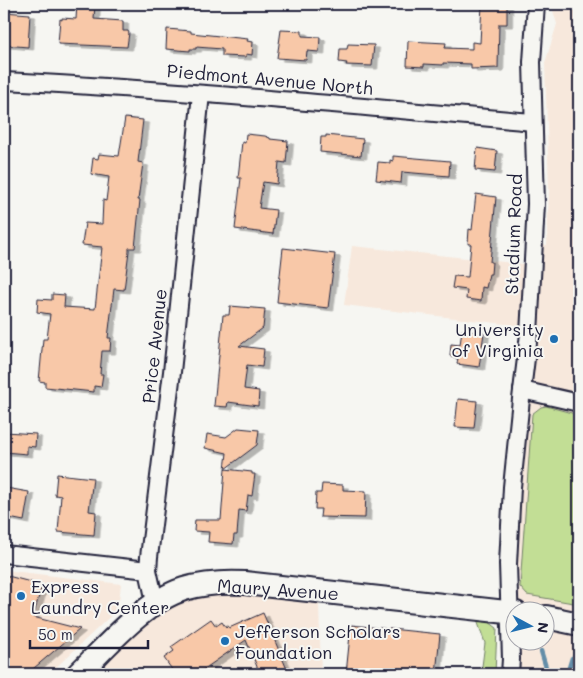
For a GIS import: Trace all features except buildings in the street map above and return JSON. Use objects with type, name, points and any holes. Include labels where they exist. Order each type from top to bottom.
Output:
[{"type":"main road","name":"Maury Avenue","points":[[78,674],[155,602],[184,589],[225,582],[245,582],[506,612]]},
{"type":"main road","points":[[556,619],[579,624]]},
{"type":"street","name":"Stadium Road","points":[[511,600],[508,564],[512,487],[532,300],[536,173],[532,62],[536,4]]},
{"type":"street","name":"Piedmont Avenue North","points":[[4,81],[326,103],[533,122]]},
{"type":"street","name":"Price Avenue","points":[[155,602],[148,570],[172,372],[201,94]]},
{"type":"street","points":[[522,390],[579,403]]},
{"type":"street","points":[[4,554],[148,570]]},
{"type":"street","name":"Stadium Road","points":[[510,674],[511,650]]},
{"type":"shaded area","name":"University of Virginia","points":[[551,4],[579,4],[579,674],[510,674],[510,650],[556,650],[556,600],[511,600],[530,327],[344,305],[352,246],[533,265],[534,244],[547,245],[549,191],[545,63],[557,24]]},
{"type":"shaded area","points":[[4,570],[121,584],[118,609],[49,674],[4,674]]},
{"type":"shaded area","name":"Jefferson Scholars Foundation","points":[[217,590],[319,603],[321,674],[97,674],[160,607]]},
{"type":"green space","points":[[546,406],[579,415],[579,604],[527,595],[520,587],[532,414],[541,407]]},
{"type":"green space","points":[[477,620],[489,622],[497,628],[495,674],[481,674],[485,643]]},
{"type":"waterway","points":[[541,651],[548,674]]},
{"type":"waterway","points":[[567,674],[572,658]]},
{"type":"place","name":"University of Virginia","points":[[554,339]]},
{"type":"place","name":"Express Laundry Center","points":[[21,596]]},
{"type":"place","name":"Jefferson Scholars Foundation","points":[[225,641]]}]
